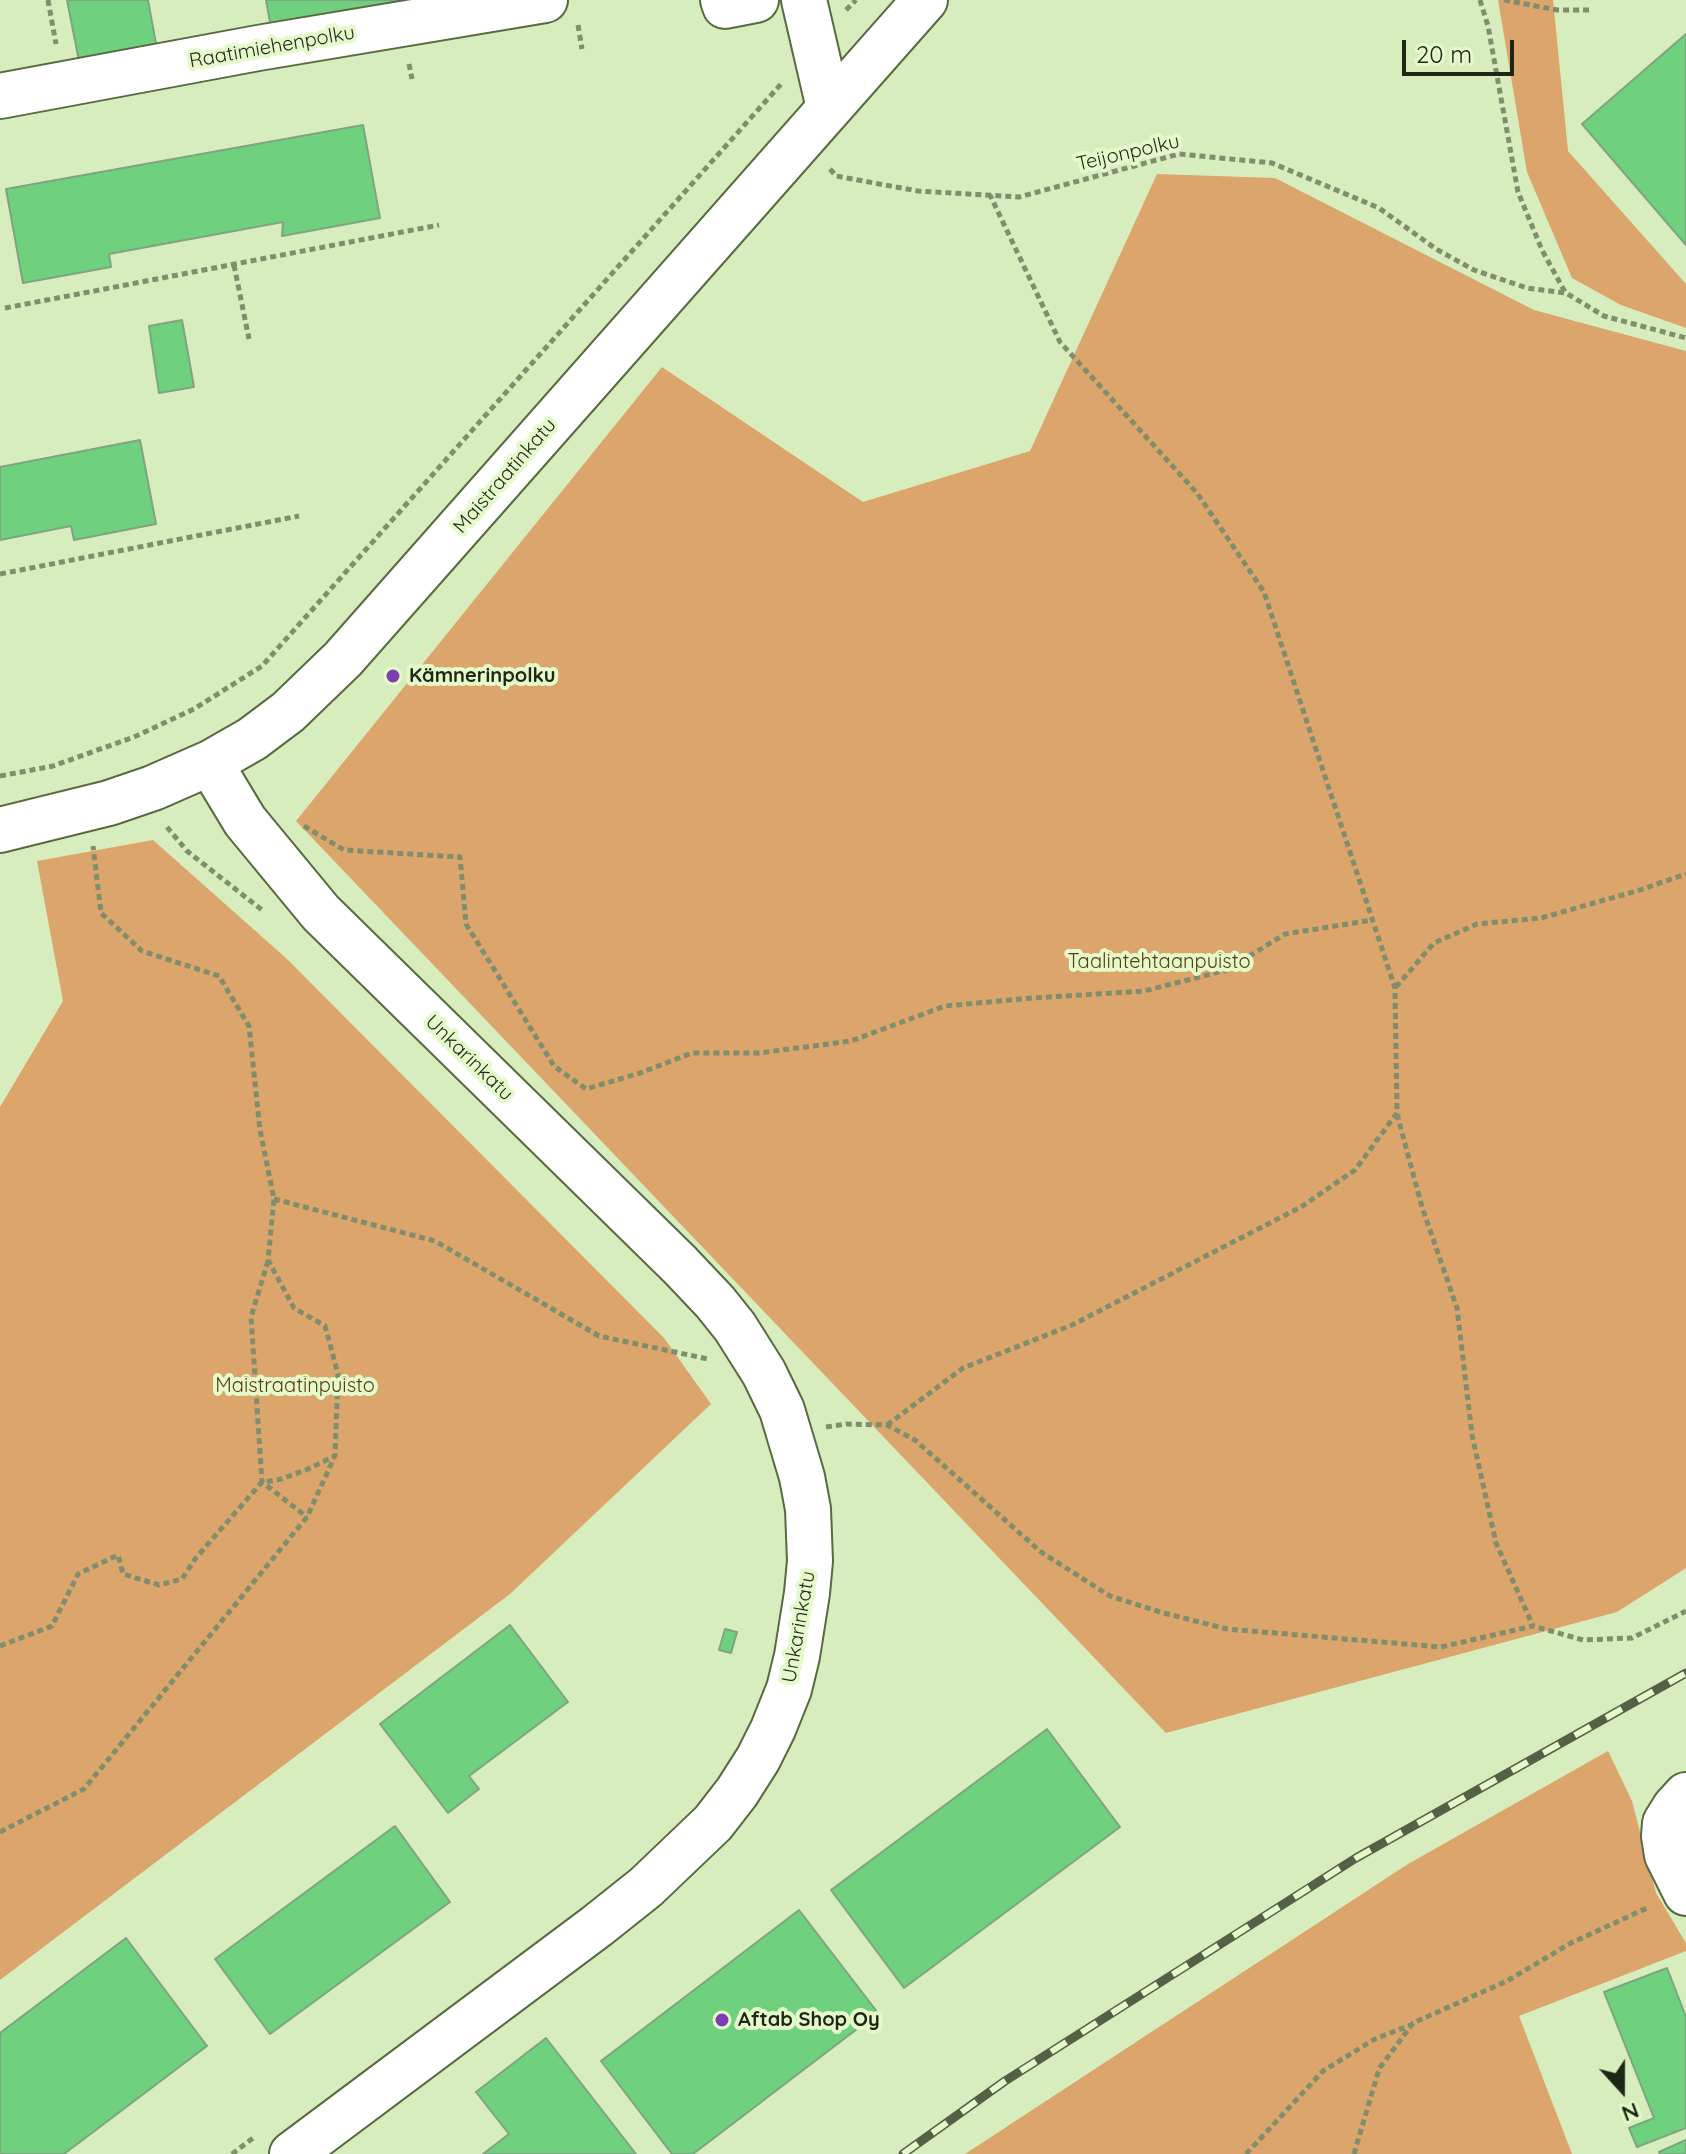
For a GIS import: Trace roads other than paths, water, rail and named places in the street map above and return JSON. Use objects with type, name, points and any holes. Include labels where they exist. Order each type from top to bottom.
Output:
[{"type":"street","name":"Raatimiehenpolku","points":[[0,96],[258,48],[545,0]]},
{"type":"street","points":[[723,0],[725,6],[756,0]]},
{"type":"street","points":[[804,0],[813,47],[816,124]]},
{"type":"street","name":"Maistraatinkatu","points":[[0,830],[109,803],[153,788],[210,763],[276,721],[343,659],[925,0]]},
{"type":"street","name":"Unkarinkatu","points":[[210,763],[245,821],[321,913],[715,1302],[764,1373],[782,1410],[808,1509],[810,1561],[807,1593],[789,1689],[768,1739],[737,1792],[713,1823],[646,1887],[597,1926],[275,2144]]},
{"type":"street","points":[[1676,1809],[1664,1836],[1667,1855],[1685,1892]]},
{"type":"railway","points":[[903,2154],[1005,2081],[1356,1858],[1686,1673]]},
{"type":"place","name":"Kämnerinpolku","points":[[393,676]]},
{"type":"place","name":"Aftab Shop Oy","points":[[722,2020]]},
{"type":"park label","name":"Taalintehtaanpuisto","points":[[1159,962]]},
{"type":"park label","name":"Maistraatinpuisto","points":[[295,1386]]}]
